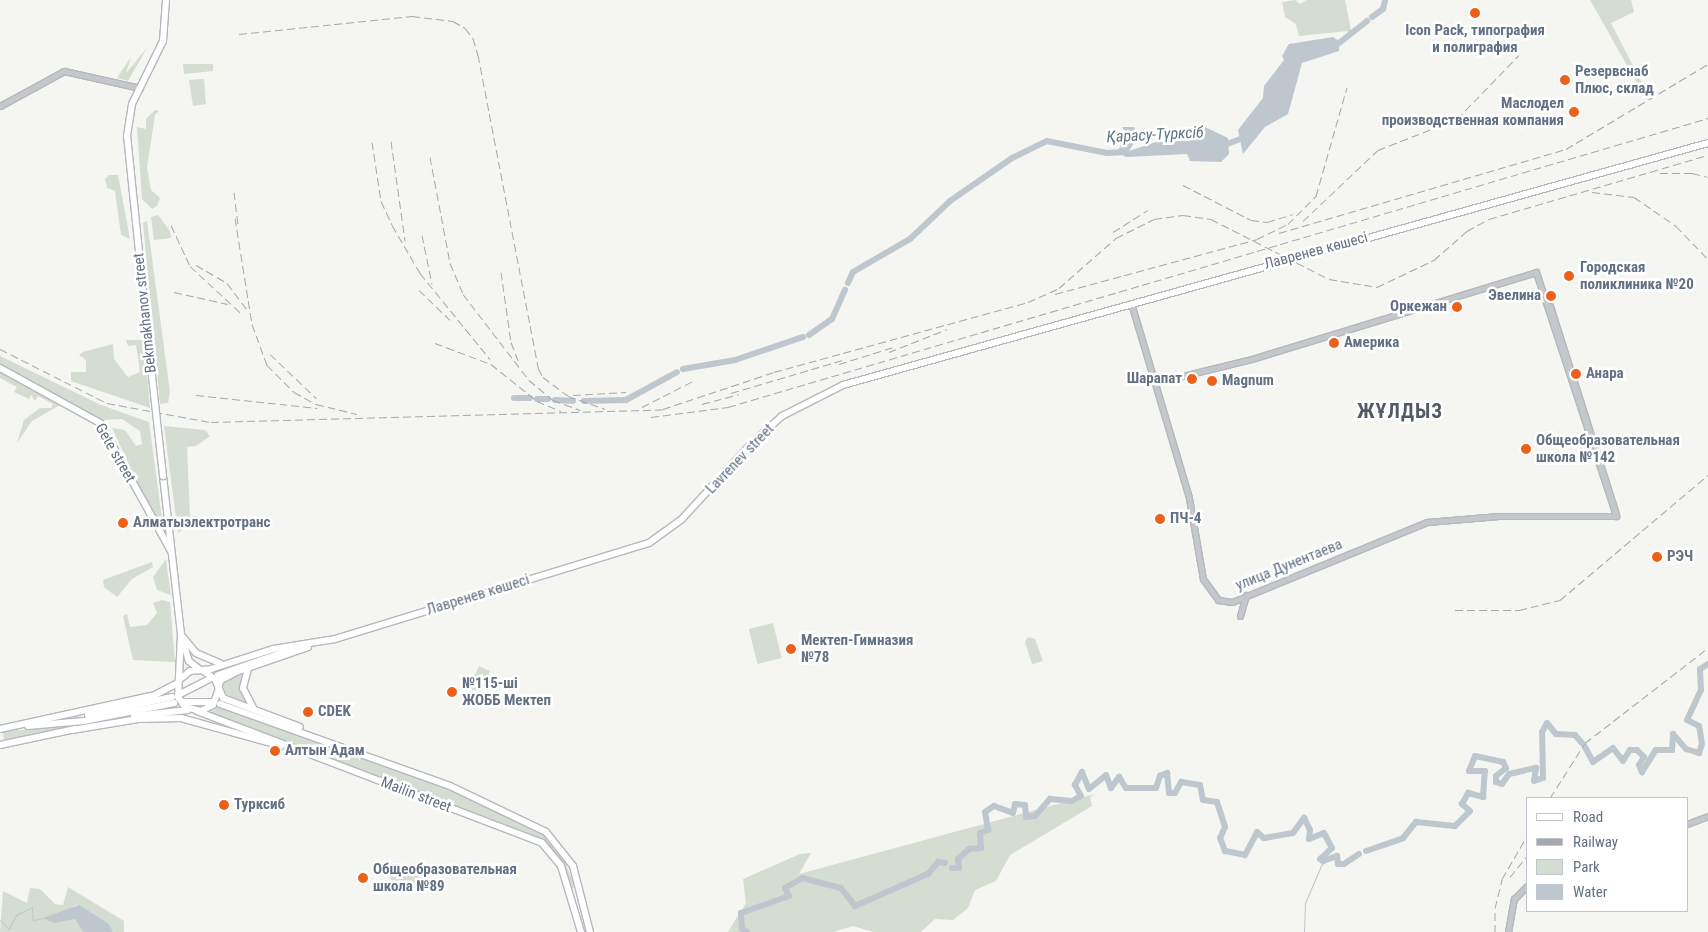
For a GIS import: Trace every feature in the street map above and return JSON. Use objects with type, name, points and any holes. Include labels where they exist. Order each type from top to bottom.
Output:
[{"type":"main road","name":"Bekmakhanov street","points":[[166,0],[163,41],[129,112],[127,136],[162,476],[181,634]]},
{"type":"main road","name":"Лавренев көшесі","points":[[306,646],[660,537],[782,416],[825,392],[1131,304],[1708,143]]},
{"type":"main road","name":"Gete street","points":[[0,368],[100,423],[172,553]]},
{"type":"main road","points":[[157,529],[164,531],[168,523]]},
{"type":"main road","points":[[181,634],[196,653],[224,664]]},
{"type":"main road","points":[[181,634],[187,656],[200,670],[211,674],[225,699],[256,710],[323,739]]},
{"type":"main road","points":[[181,634],[178,697],[190,710]]},
{"type":"main road","points":[[306,646],[273,649],[224,664],[190,671],[179,681],[156,695],[0,731],[0,745],[145,714],[197,711],[210,707],[216,702],[218,689],[225,677],[320,642]]},
{"type":"main road","points":[[218,675],[306,646]]},
{"type":"main road","points":[[250,668],[242,678],[243,692],[256,710]]},
{"type":"main road","points":[[180,694],[210,679]]},
{"type":"main road","points":[[17,726],[173,700]]},
{"type":"main road","name":"Mailin street","points":[[184,702],[216,702],[323,739],[450,786],[546,832],[569,859],[581,891],[590,932]]},
{"type":"main road","name":"Mailin street","points":[[197,711],[542,843],[557,859],[572,893],[581,932]]},
{"type":"main road","points":[[72,730],[138,719],[188,719],[316,756]]},
{"type":"main road","points":[[572,893],[581,891]]},
{"type":"street","points":[[0,106],[64,71],[140,88]]},
{"type":"street","name":"улица Дунентаева","points":[[1131,304],[1154,383],[1188,498],[1203,579],[1218,600],[1227,603],[1427,522],[1499,516],[1616,516],[1536,272],[1252,359],[1154,383]]},
{"type":"street","points":[[1240,616],[1246,595]]},
{"type":"street","points":[[1688,824],[1708,816]]},
{"type":"street","points":[[1508,932],[1514,899],[1526,887]]},
{"type":"green space","points":[[1295,0],[1300,4],[1307,0],[1345,0],[1352,35],[1349,37],[1347,31],[1299,36],[1296,24],[1285,17],[1282,2]]},
{"type":"green space","points":[[1590,0],[1631,0],[1634,12],[1611,23],[1644,87],[1641,90]]},
{"type":"green space","points":[[147,48],[128,81],[117,78],[131,57],[126,73]]},
{"type":"green space","points":[[183,64],[213,64],[213,71],[184,74]]},
{"type":"green space","points":[[204,79],[206,104],[193,106],[189,80]]},
{"type":"green space","points":[[155,110],[159,111],[155,115],[147,168],[151,190],[160,198],[157,206],[152,209],[142,199],[137,127],[146,129],[146,119]]},
{"type":"green space","points":[[109,175],[118,175],[130,239],[121,235],[115,191],[107,188],[105,179]]},
{"type":"green space","points":[[158,215],[170,231],[171,238],[154,240],[151,217]]},
{"type":"green space","points":[[147,221],[170,392],[168,403],[160,404],[143,223]]},
{"type":"green space","points":[[126,340],[144,340],[150,408],[71,381],[71,372],[86,372],[86,360],[79,355],[83,352],[113,344],[114,359],[128,377],[140,372],[136,345],[128,346]]},
{"type":"green space","points":[[0,356],[101,405],[149,422],[163,526],[160,528],[148,505],[112,428],[125,430],[136,446],[142,444],[140,431],[122,419],[102,420],[0,367]]},
{"type":"green space","points":[[0,372],[60,405],[32,421],[17,443],[24,420],[40,408],[51,408],[53,404],[38,396],[35,401],[31,395],[29,399],[14,392],[17,387],[0,378]]},
{"type":"green space","points":[[164,426],[205,430],[210,436],[196,446],[187,447],[190,516],[201,516],[178,533]]},
{"type":"green space","points":[[166,559],[171,595],[157,590],[153,577]]},
{"type":"green space","points":[[152,562],[153,567],[132,579],[117,597],[104,587],[103,580]]},
{"type":"green space","points":[[162,600],[170,602],[175,662],[133,660],[123,616],[127,614],[130,627],[147,625],[157,613],[153,603]]},
{"type":"green space","points":[[773,623],[782,658],[757,664],[749,629]]},
{"type":"green space","points":[[1028,637],[1035,639],[1043,661],[1032,664],[1025,642]]},
{"type":"green space","points":[[479,666],[490,671],[480,693],[469,688]]},
{"type":"green space","points":[[243,671],[241,690],[248,705],[222,692],[224,681]]},
{"type":"green space","points":[[218,707],[476,799],[546,836],[559,849],[576,888],[572,888],[554,852],[537,838],[209,713]]},
{"type":"green space","points":[[67,727],[51,731],[4,741],[3,731]]},
{"type":"green space","points":[[1095,794],[1090,797],[1092,806],[1010,855],[996,881],[975,890],[968,908],[953,920],[935,919],[921,932],[873,932],[853,926],[833,932],[728,932],[746,903],[743,879],[800,854],[811,853],[799,874]]},
{"type":"green space","points":[[421,868],[425,884],[394,891],[390,876]]},
{"type":"green space","points":[[68,887],[124,921],[124,932],[113,932],[109,924],[76,905],[50,922],[75,919],[83,932],[0,932],[3,891],[27,903],[30,888],[40,889],[55,904],[63,905]]},
{"type":"water","points":[[1333,37],[1339,41],[1339,51],[1302,63],[1288,114],[1265,127],[1243,154],[1238,130],[1263,98],[1264,86],[1284,60],[1282,56],[1289,44]]},
{"type":"water","points":[[1203,126],[1228,138],[1229,154],[1221,162],[1190,161],[1187,154],[1126,157],[1117,152],[1127,134],[1122,127],[1134,127],[1136,132],[1137,138],[1129,151],[1156,142],[1174,142]]},
{"type":"water","points":[[79,905],[109,924],[113,932],[83,932],[75,919],[54,923],[43,918]]},
{"type":"waterway","name":"Қарасу-Түрксіб","points":[[1372,17],[1383,9],[1385,0]]},
{"type":"waterway","name":"Қарасу-Түрксіб","points":[[1334,47],[1367,21]]},
{"type":"waterway","name":"Қарасу-Түрксіб","points":[[1222,146],[1245,137]]},
{"type":"waterway","name":"Қарасу-Түрксіб","points":[[848,283],[853,272],[910,239],[950,201],[1012,158],[1047,141],[1107,153],[1127,152]]},
{"type":"waterway","name":"Қарасу-Түрксіб","points":[[809,335],[832,319],[845,290]]},
{"type":"waterway","name":"Қарасу-Түрксіб","points":[[683,369],[735,360],[803,337]]},
{"type":"waterway","name":"Қарасу-Түрксіб","points":[[584,401],[626,400],[677,372]]},
{"type":"waterway","name":"Қарасу-Түрксіб","points":[[514,398],[530,398]]},
{"type":"waterway","name":"Қарасу-Түрксіб","points":[[537,399],[548,399]]},
{"type":"waterway","name":"Қарасу-Түрксіб","points":[[555,400],[573,401]]},
{"type":"waterway","points":[[1585,747],[1593,762],[1613,748],[1623,761],[1630,750],[1637,750],[1644,757],[1639,765],[1642,772],[1656,750],[1672,750],[1673,734],[1686,749],[1699,753],[1702,744],[1699,726],[1687,720],[1701,690],[1700,669],[1708,664]]},
{"type":"waterway","points":[[1366,851],[1403,838],[1416,822],[1455,826],[1470,811],[1462,804],[1468,793],[1483,797],[1485,771],[1469,771],[1475,756],[1503,762],[1506,768],[1496,776],[1496,782],[1502,784],[1509,774],[1536,768],[1534,781],[1543,778],[1542,732],[1547,723],[1556,734],[1575,735],[1582,743]]},
{"type":"waterway","points":[[952,868],[959,868],[958,859],[969,849],[981,848],[980,833],[988,830],[985,812],[994,806],[1013,813],[1015,804],[1025,805],[1026,817],[1035,816],[1050,799],[1072,801],[1081,796],[1075,785],[1082,772],[1089,789],[1106,775],[1111,788],[1119,777],[1126,788],[1156,788],[1160,776],[1167,773],[1169,793],[1175,793],[1181,782],[1200,785],[1203,800],[1217,802],[1225,827],[1220,838],[1225,851],[1245,855],[1257,832],[1264,838],[1293,833],[1304,818],[1310,830],[1309,839],[1324,833],[1332,848],[1320,859],[1323,861],[1337,856],[1338,864],[1344,864],[1359,854]]},
{"type":"waterway","points":[[1304,932],[1305,903],[1323,861]]},
{"type":"waterway","points":[[747,932],[742,929],[741,913],[789,896],[785,888],[802,878],[841,888],[855,906],[928,874],[938,862],[945,863]]},
{"type":"waterway","points":[[0,920],[9,929],[16,915],[32,907],[33,920],[44,918]]},
{"type":"railway","points":[[239,34],[412,16],[453,21],[465,28],[473,38],[478,55],[538,368],[543,377],[568,396],[605,409]]},
{"type":"railway","points":[[1303,221],[1378,150],[1457,119],[1519,55]]},
{"type":"railway","points":[[1279,233],[1566,149],[1708,64]]},
{"type":"railway","points":[[1055,294],[1257,239],[1288,224],[1316,196],[1347,87]]},
{"type":"railway","points":[[651,417],[728,407],[1708,118]]},
{"type":"railway","points":[[391,141],[405,241]]},
{"type":"railway","points":[[372,142],[381,201],[392,225],[420,273],[490,359]]},
{"type":"railway","points":[[0,349],[107,403],[211,422],[663,409],[774,372],[1028,302],[1059,288],[1116,238],[1154,219],[1183,215],[1211,219],[1329,279],[1377,287],[1434,260],[1467,231],[1489,219],[1708,155]]},
{"type":"railway","points":[[430,157],[450,263],[463,294],[529,380],[553,400],[580,410]]},
{"type":"railway","points":[[1660,173],[1692,173],[1708,177]]},
{"type":"railway","points":[[1183,185],[1251,220],[1267,222],[1293,214]]},
{"type":"railway","points":[[234,192],[238,224]]},
{"type":"railway","points":[[1592,192],[1634,197],[1676,226],[1708,259]]},
{"type":"railway","points":[[1113,232],[1148,210]]},
{"type":"railway","points":[[235,218],[252,324],[267,365],[294,392],[316,404],[357,414]]},
{"type":"railway","points":[[171,225],[190,266],[243,315]]},
{"type":"railway","points":[[422,235],[432,284]]},
{"type":"railway","points":[[196,265],[227,283],[247,310]]},
{"type":"railway","points":[[501,272],[511,342],[519,363]]},
{"type":"railway","points":[[419,290],[450,320]]},
{"type":"railway","points":[[174,292],[228,304]]},
{"type":"railway","points":[[889,352],[947,329]]},
{"type":"railway","points":[[435,343],[491,364],[537,401],[561,411]]},
{"type":"railway","points":[[839,364],[894,347]]},
{"type":"railway","points":[[270,354],[316,398]]},
{"type":"railway","points":[[731,393],[846,359]]},
{"type":"railway","points":[[642,407],[693,381]]},
{"type":"railway","points":[[573,395],[626,392]]},
{"type":"railway","points":[[702,404],[739,394]]},
{"type":"railway","points":[[196,395],[317,408]]},
{"type":"railway","points":[[1455,610],[1519,610],[1560,600],[1708,475]]},
{"type":"railway","points":[[1551,797],[1585,743],[1708,648]]},
{"type":"railway","points":[[1495,932],[1495,908],[1502,879],[1526,838]]},
{"type":"railway","points":[[1510,877],[1526,857]]},
{"type":"place","name":"Icon Pack, типография и полиграфия","points":[[1475,13]]},
{"type":"place","name":"Резервснаб Плюс, склад","points":[[1565,80]]},
{"type":"place","name":"Маслодел производственная компания","points":[[1574,112]]},
{"type":"place","name":"Городская поликлиника №20","points":[[1569,276]]},
{"type":"place","name":"Эвелина","points":[[1551,296]]},
{"type":"place","name":"Оркежан","points":[[1457,307]]},
{"type":"place","name":"Америка","points":[[1334,343]]},
{"type":"place","name":"Анара","points":[[1576,374]]},
{"type":"place","name":"Шарапат","points":[[1192,379]]},
{"type":"place","name":"Magnum","points":[[1212,381]]},
{"type":"place","name":"Общеобразовательная школа №142","points":[[1526,449]]},
{"type":"place","name":"ПЧ-4","points":[[1160,519]]},
{"type":"place","name":"Алматыэлектротранс","points":[[123,523]]},
{"type":"place","name":"РЭЧ","points":[[1657,557]]},
{"type":"place","name":"Мектеп-Гимназия №78","points":[[791,649]]},
{"type":"place","name":"№115-ші ЖОББ Мектеп","points":[[452,692]]},
{"type":"place","name":"CDEK","points":[[308,712]]},
{"type":"place","name":"Алтын Адам","points":[[275,751]]},
{"type":"place","name":"Турксиб","points":[[224,805]]},
{"type":"place","name":"Общеобразовательная школа №89","points":[[363,878]]},
{"type":"district","name":"ЖҰЛДЫЗ","points":[[1400,411]]}]
